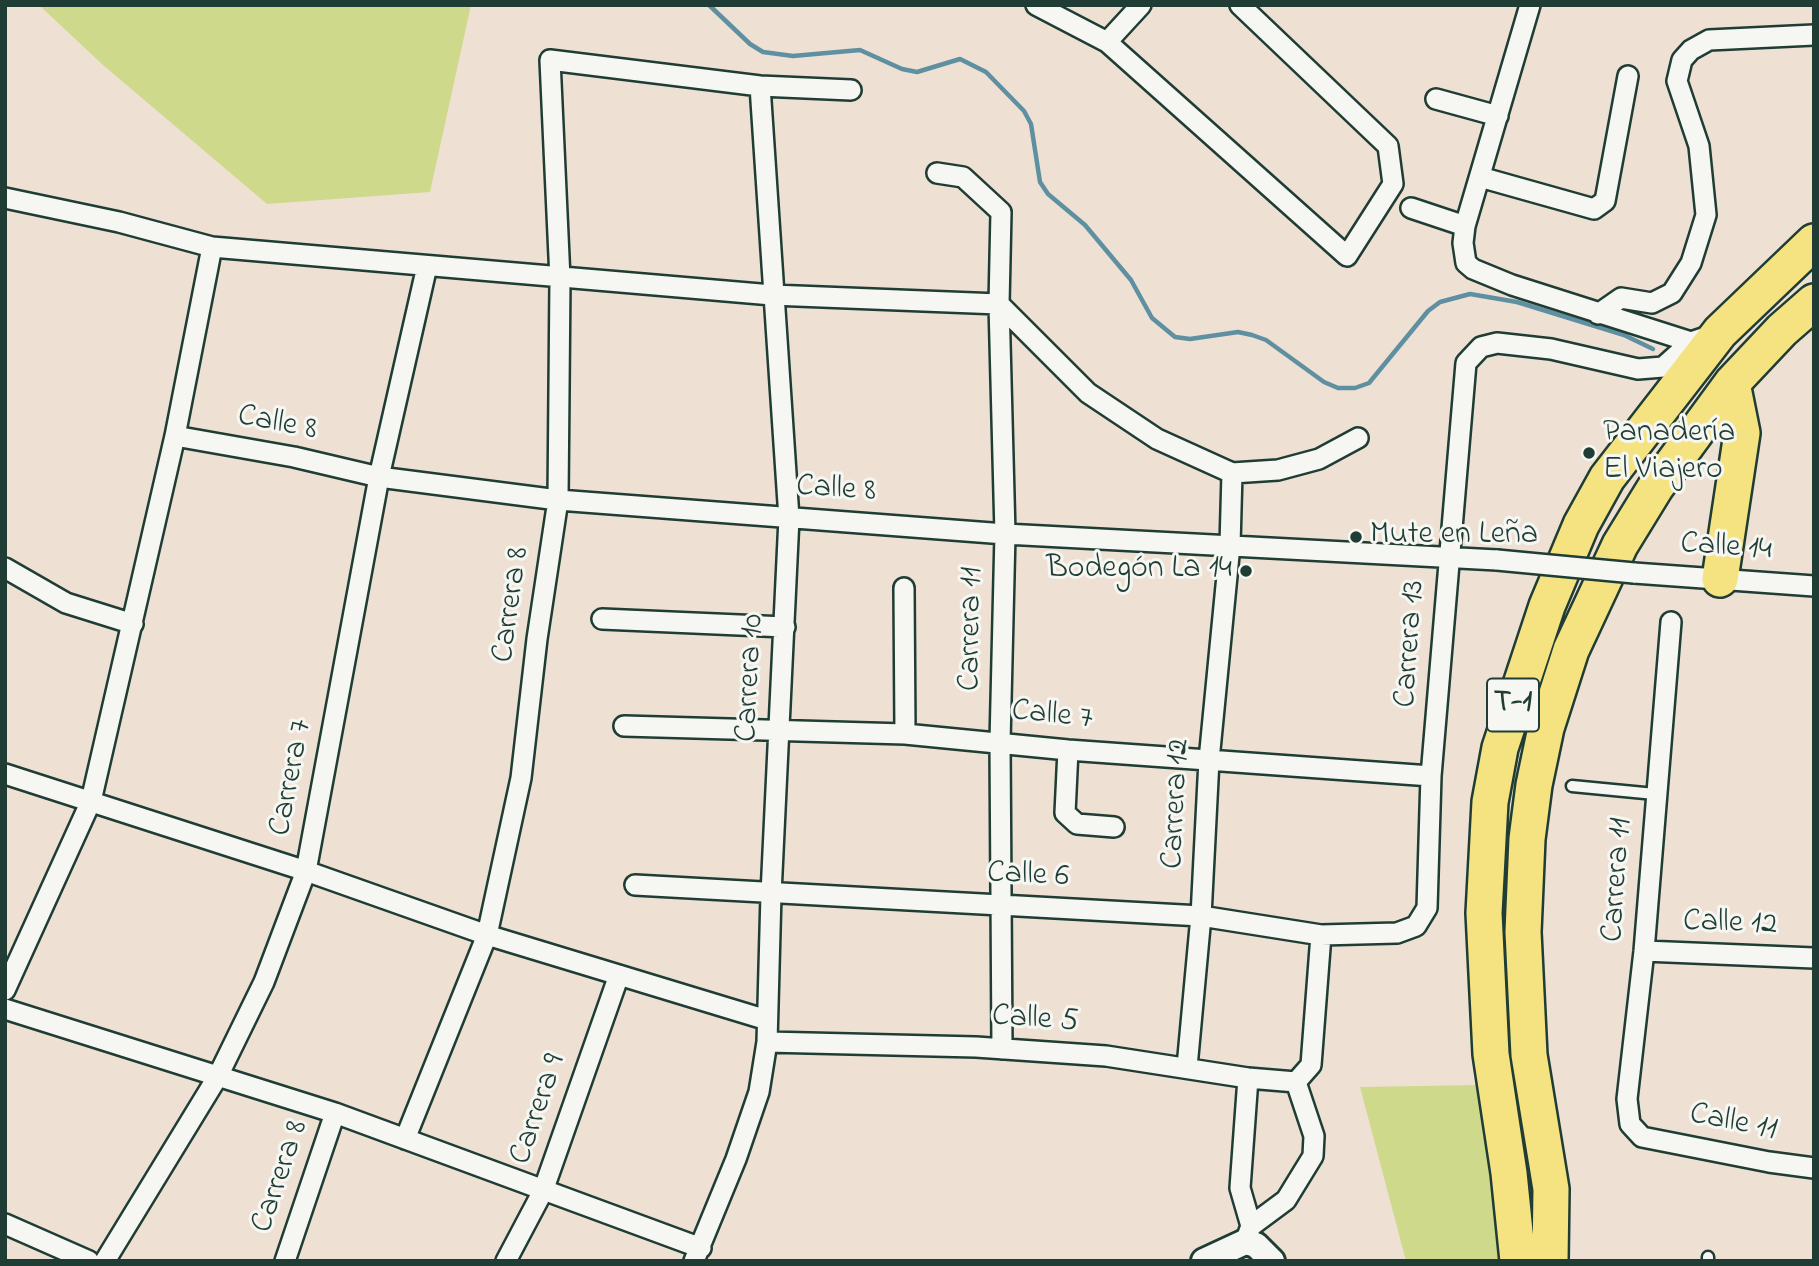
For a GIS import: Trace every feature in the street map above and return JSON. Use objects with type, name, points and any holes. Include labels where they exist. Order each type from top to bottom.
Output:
[{"type":"highway","name":"T-1","points":[[1518,1261],[1509,1173],[1490,1054],[1484,914],[1490,802],[1500,748],[1547,606],[1581,525],[1607,478],[1705,337],[1814,242]]},
{"type":"highway","name":"T-1","points":[[1550,1261],[1551,1189],[1529,1055],[1522,932],[1527,839],[1534,785],[1546,728],[1571,650],[1620,545],[1655,488],[1732,383],[1782,330],[1814,302]]},
{"type":"highway","points":[[1720,579],[1742,433],[1732,383]]},
{"type":"highway","points":[[1551,1189],[1571,1261]]},
{"type":"street","points":[[1036,5],[1107,42],[1347,256],[1394,184],[1388,146],[1240,5]]},
{"type":"street","points":[[1107,42],[1141,5]]},
{"type":"street","points":[[1530,5],[1465,226],[1463,253],[1466,263],[1473,269],[1598,314],[1705,337]]},
{"type":"street","points":[[1598,314],[1621,298],[1652,303],[1672,293],[1691,263],[1706,215],[1699,146],[1677,81],[1682,60],[1691,50],[1709,40],[1814,35]]},
{"type":"street","name":"Carrera 8","points":[[405,1139],[487,935],[521,778],[537,639],[558,500],[560,279],[550,60],[760,86]]},
{"type":"street","points":[[1480,177],[1594,209],[1605,201],[1628,76]]},
{"type":"street","points":[[760,86],[851,90]]},
{"type":"street","name":"Carrera 10","points":[[697,1255],[759,1092],[767,1042],[771,894],[789,518],[760,86]]},
{"type":"street","points":[[1436,99],[1498,116]]},
{"type":"street","name":"Carrera 11","points":[[937,173],[962,177],[1001,212],[999,304],[1005,534],[1000,741],[1002,1049]]},
{"type":"street","points":[[5,198],[120,222],[212,247],[560,279],[772,295],[999,304],[1088,393],[1157,439],[1232,473],[1278,470],[1320,459],[1358,438]]},
{"type":"street","points":[[1411,208],[1465,226]]},
{"type":"street","points":[[5,990],[91,801],[175,436],[212,247]]},
{"type":"street","name":"Carrera 7","points":[[105,1261],[218,1076],[264,982],[306,871],[379,477],[427,266]]},
{"type":"street","name":"Carrera 13","points":[[1416,926],[1427,908],[1431,776],[1466,363],[1481,347],[1497,343],[1551,349],[1638,369],[1663,367],[1705,337]]},
{"type":"street","name":"Calle 8","points":[[175,436],[294,457],[379,477],[558,500],[1005,534],[1497,560]]},
{"type":"street","name":"Carrera 12","points":[[1187,1067],[1202,916],[1209,760],[1230,545],[1232,473]]},
{"type":"street","name":"Calle 14","points":[[1497,560],[1814,586]]},
{"type":"street","points":[[5,568],[66,603],[133,624]]},
{"type":"street","points":[[904,588],[905,734]]},
{"type":"street","points":[[602,619],[785,627]]},
{"type":"street","name":"Carrera 11","points":[[1643,1137],[1630,1124],[1627,1099],[1644,951],[1671,622]]},
{"type":"street","name":"Calle 7","points":[[624,726],[905,734],[1000,741],[1068,750],[1431,776]]},
{"type":"street","points":[[1068,750],[1065,813],[1077,824],[1114,827]]},
{"type":"street","points":[[5,774],[306,871],[487,935],[767,1020]]},
{"type":"street","name":"Calle 6","points":[[635,885],[1202,916],[1321,935],[1397,933],[1416,926]]},
{"type":"street","points":[[1204,1261],[1248,1234],[1286,1200],[1313,1156],[1314,1136],[1296,1082],[1311,1065],[1321,935]]},
{"type":"street","name":"Calle 12","points":[[1644,951],[1814,958]]},
{"type":"street","name":"Carrera 9","points":[[506,1261],[544,1191],[619,975]]},
{"type":"street","points":[[5,1010],[335,1113],[544,1191],[697,1255]]},
{"type":"street","name":"Calle 5","points":[[767,1042],[1002,1049],[1106,1056],[1248,1078],[1296,1082]]},
{"type":"street","points":[[1248,1078],[1240,1188],[1248,1234],[1272,1261]]},
{"type":"street","name":"Carrera 8","points":[[285,1261],[335,1113]]},
{"type":"street","name":"Calle 11","points":[[1643,1137],[1769,1162],[1814,1167]]},
{"type":"street","points":[[5,1224],[89,1261]]},
{"type":"lane","points":[[1572,786],[1655,794]]},
{"type":"green space","points":[[39,5],[471,5],[430,192],[267,204],[103,65]]},
{"type":"green space","points":[[1479,1085],[1504,1261],[1406,1261],[1360,1087]]},
{"type":"waterway","points":[[709,5],[750,44],[763,52],[793,56],[860,50],[902,69],[917,72],[960,59],[986,72],[1024,111],[1031,124],[1040,182],[1048,194],[1085,225],[1131,280],[1152,318],[1175,337],[1190,339],[1238,332],[1252,335],[1266,340],[1324,382],[1338,388],[1355,388],[1369,383],[1428,311],[1440,302],[1470,294],[1517,302],[1624,335],[1653,349]]},
{"type":"place","name":"Panadería El Viajero","points":[[1589,453]]},
{"type":"place","name":"Mute en Leña","points":[[1356,537]]},
{"type":"place","name":"Bodegón La 14","points":[[1246,571]]}]
